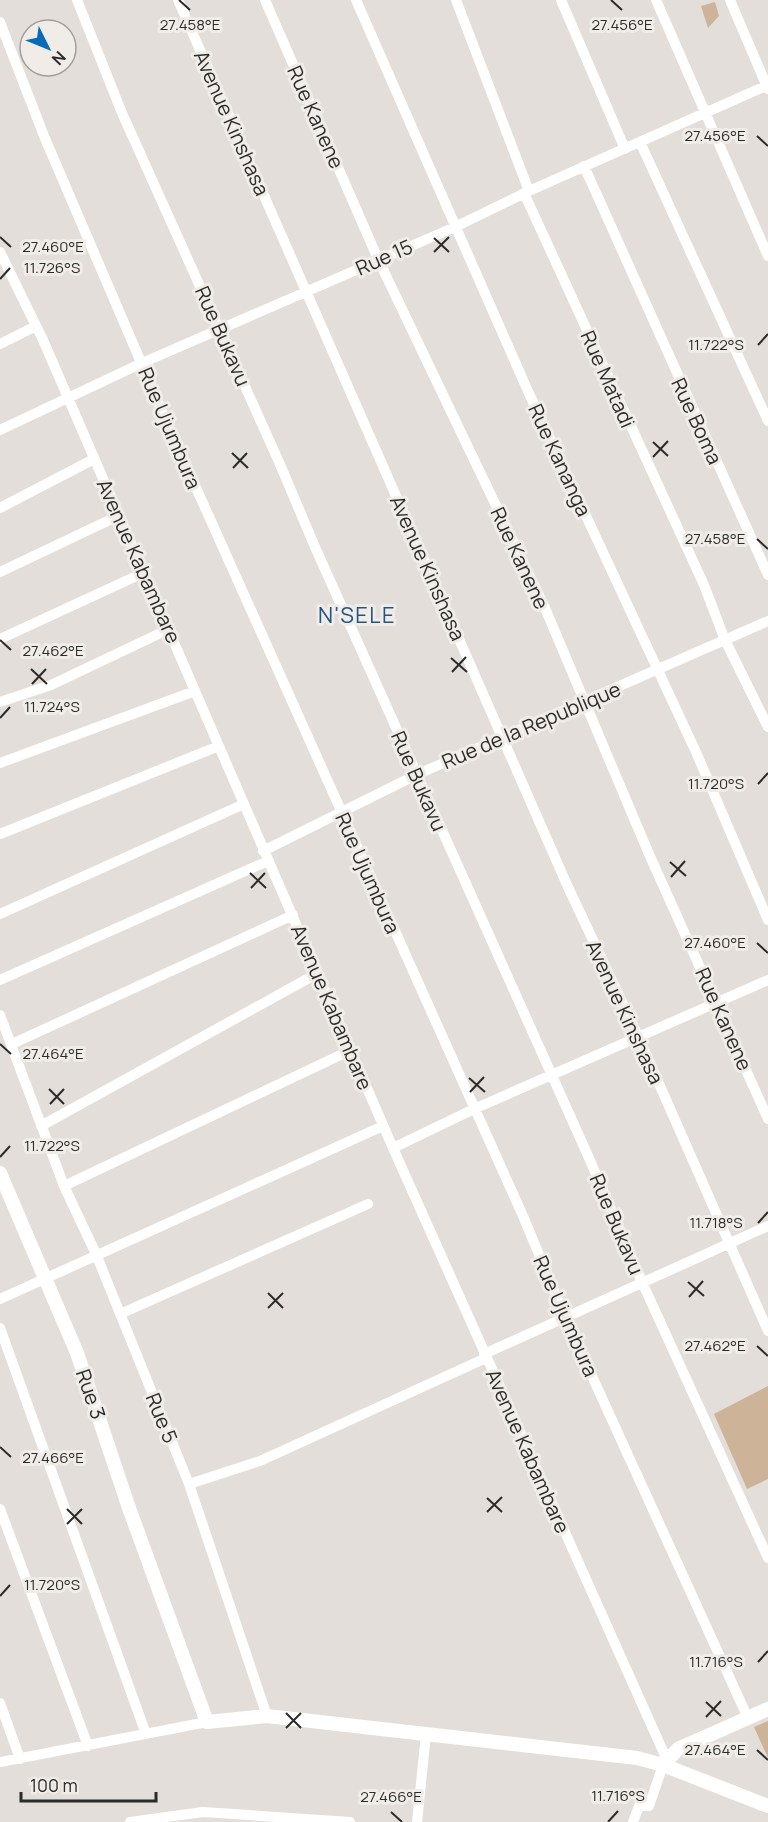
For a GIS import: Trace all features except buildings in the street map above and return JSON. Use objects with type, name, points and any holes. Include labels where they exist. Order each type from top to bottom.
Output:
[{"type":"street","name":"Rue Bukavu","points":[[77,0],[123,113],[416,775],[768,1558]]},
{"type":"street","name":"Avenue Kinshasa","points":[[178,0],[502,738],[638,1036],[768,1331]]},
{"type":"street","name":"Rue Kanene","points":[[266,0],[378,259],[545,608],[584,703],[768,1119]]},
{"type":"street","name":"Rue Kananga","points":[[356,0],[455,227],[696,752],[768,920]]},
{"type":"street","name":"Rue Matadi","points":[[456,0],[527,192],[704,585],[725,640],[768,727]]},
{"type":"street","points":[[561,0],[625,149]]},
{"type":"street","points":[[656,0],[768,256]]},
{"type":"street","points":[[730,0],[768,87]]},
{"type":"street","name":"Rue Ujumbura","points":[[0,22],[44,136],[142,363],[565,1317],[747,1718]]},
{"type":"street","name":"Rue 15","points":[[0,430],[142,363],[455,227],[527,192],[704,113],[768,87]]},
{"type":"street","points":[[640,142],[768,421]]},
{"type":"street","name":"Rue Boma","points":[[584,166],[768,575]]},
{"type":"street","name":"Avenue Kabambare","points":[[0,252],[36,326],[169,628],[383,1126],[665,1762]]},
{"type":"street","points":[[0,344],[36,326]]},
{"type":"street","points":[[0,508],[94,459]]},
{"type":"street","points":[[0,572],[118,516]]},
{"type":"street","points":[[0,639],[143,573]]},
{"type":"street","name":"Rue de la Republique","points":[[0,980],[266,856],[341,813],[416,775],[768,621]]},
{"type":"street","points":[[0,702],[51,685],[169,628]]},
{"type":"street","points":[[0,763],[195,691]]},
{"type":"street","points":[[0,834],[219,747]]},
{"type":"street","points":[[0,914],[244,804]]},
{"type":"street","points":[[12,1044],[293,915]]},
{"type":"street","points":[[41,1126],[318,974]]},
{"type":"street","points":[[393,1148],[474,1109],[768,980]]},
{"type":"street","name":"Rue 5","points":[[0,1015],[64,1186],[96,1254],[189,1484],[267,1716]]},
{"type":"street","points":[[64,1186],[351,1050]]},
{"type":"street","points":[[1,1294],[45,1278],[383,1126]]},
{"type":"street","name":"Rue 3","points":[[0,1173],[77,1353],[129,1508],[207,1722]]},
{"type":"street","points":[[120,1314],[368,1204]]},
{"type":"street","points":[[189,1484],[260,1461],[565,1317],[768,1226]]},
{"type":"street","points":[[0,1328],[146,1734]]},
{"type":"street","points":[[0,1509],[88,1746]]},
{"type":"street","points":[[0,1703],[20,1759]]},
{"type":"street","points":[[633,1822],[639,1806],[649,1806],[665,1762],[678,1749],[768,1709]]},
{"type":"street","points":[[0,1762],[207,1722],[267,1716],[665,1762],[768,1806]]},
{"type":"street","points":[[417,1822],[426,1734]]},
{"type":"street","points":[[130,1822],[173,1814],[232,1812],[350,1822]]},
{"type":"shaded area","points":[[715,2],[719,16],[708,28],[701,6]]},
{"type":"shaded area","points":[[768,1386],[768,1479],[747,1489],[714,1414]]},
{"type":"shaded area","points":[[768,1721],[768,1758],[754,1727]]},
{"type":"district","name":"N'SELE","points":[[357,615]]}]
